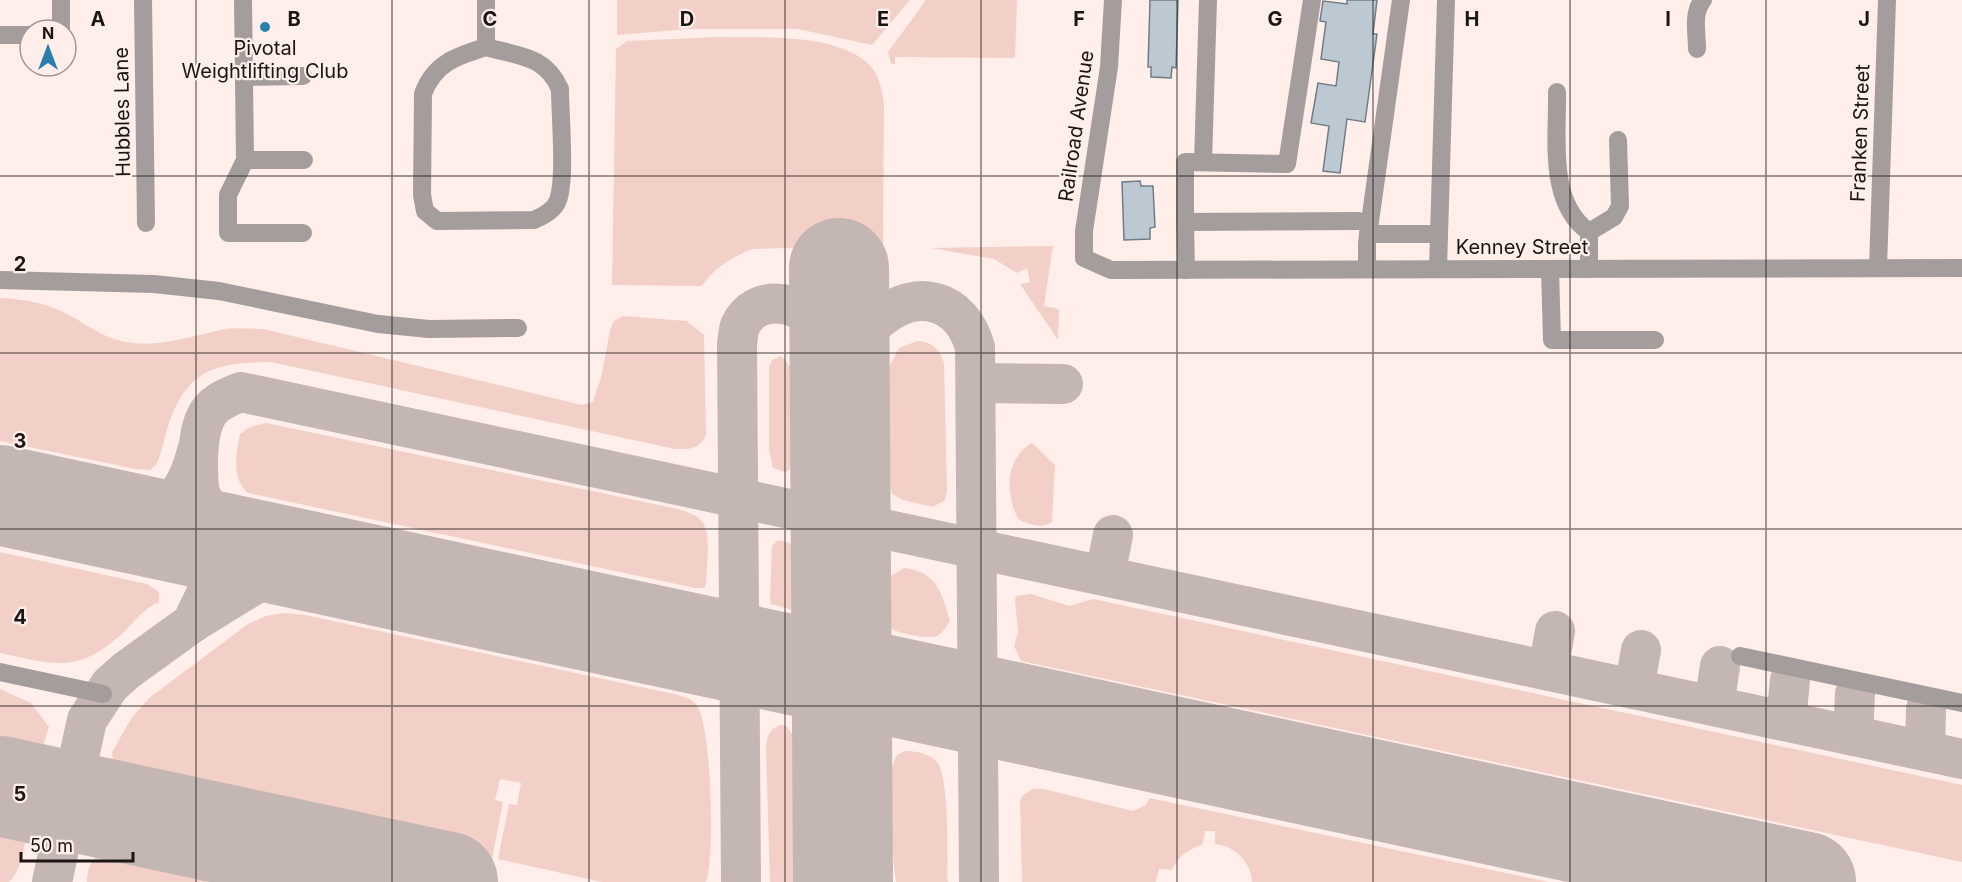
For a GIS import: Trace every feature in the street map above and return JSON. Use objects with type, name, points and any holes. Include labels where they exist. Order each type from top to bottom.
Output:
[{"type":"street","points":[[61,0],[61,18]]},
{"type":"street","name":"Hubbles Lane","points":[[143,0],[146,223]]},
{"type":"street","points":[[243,0],[245,160],[228,195],[228,233],[303,233]]},
{"type":"street","points":[[486,0],[486,47]]},
{"type":"street","name":"Railroad Avenue","points":[[1084,258],[1084,231],[1109,67],[1113,0]]},
{"type":"street","points":[[1203,162],[1208,0]]},
{"type":"street","points":[[1186,270],[1185,162],[1287,164],[1312,0]]},
{"type":"street","points":[[1367,269],[1364,228],[1401,0]]},
{"type":"street","points":[[1438,269],[1446,0]]},
{"type":"street","points":[[1697,49],[1696,17],[1698,7],[1703,0]]},
{"type":"street","name":"Franken Street","points":[[1878,268],[1887,0]]},
{"type":"street","points":[[0,35],[18,35]]},
{"type":"street","points":[[486,47],[534,60],[546,66],[560,88],[561,184],[558,202],[547,214],[534,220],[437,221],[425,210],[422,195],[423,93],[428,79],[440,65],[486,47]]},
{"type":"street","points":[[244,77],[303,76]]},
{"type":"street","points":[[1557,92],[1559,184],[1577,223],[1589,232]]},
{"type":"street","points":[[1589,232],[1614,218],[1620,206],[1617,140]]},
{"type":"street","points":[[245,160],[304,160]]},
{"type":"street","points":[[1185,222],[1364,228],[1439,234]]},
{"type":"street","points":[[1588,269],[1589,232]]},
{"type":"street","name":"Kenney Street","points":[[1084,258],[1111,270],[1962,268]]},
{"type":"street","points":[[1550,269],[1552,340],[1655,340]]},
{"type":"street","points":[[0,280],[154,284],[219,291],[378,324],[429,329],[518,328]]},
{"type":"street","points":[[1740,656],[1962,703]]},
{"type":"street","points":[[0,672],[103,694]]},
{"type":"shaded area","points":[[617,0],[910,0],[872,45],[798,29],[688,29],[617,35]]},
{"type":"shaded area","points":[[926,0],[1017,0],[1015,58],[895,57],[895,64],[891,64],[888,52]]},
{"type":"shaded area","points":[[718,37],[813,41],[849,51],[873,69],[884,105],[883,245],[752,249],[724,264],[702,286],[612,285],[616,49],[627,41]]},
{"type":"shaded area","points":[[1053,246],[1044,306],[1059,309],[1058,340],[1020,284],[1030,282],[1027,268],[1017,273],[994,259],[931,248]]},
{"type":"shaded area","points":[[0,298],[43,304],[67,314],[99,333],[121,341],[159,343],[226,329],[263,329],[582,405],[593,402],[614,321],[623,316],[687,321],[704,335],[706,435],[697,446],[690,449],[675,449],[271,362],[234,364],[219,367],[195,381],[176,407],[156,465],[150,470],[136,469],[0,441]]},
{"type":"shaded area","points":[[917,341],[935,347],[944,363],[947,491],[945,500],[933,507],[903,500],[892,494],[887,475],[888,369],[899,348]]},
{"type":"shaded area","points":[[781,356],[791,367],[792,460],[789,470],[785,472],[773,468],[769,450],[769,367],[772,360]]},
{"type":"shaded area","points":[[266,423],[685,511],[698,518],[706,529],[708,544],[706,584],[704,588],[695,588],[248,493],[239,480],[236,466],[240,434],[250,427]]},
{"type":"shaded area","points":[[1032,443],[1055,465],[1052,522],[1040,526],[1018,519],[1011,499],[1012,467],[1016,458]]},
{"type":"shaded area","points":[[778,540],[790,543],[794,551],[796,609],[793,610],[771,604],[770,600],[772,546]]},
{"type":"shaded area","points":[[0,552],[147,584],[159,592],[159,602],[144,611],[108,645],[94,655],[80,660],[52,663],[0,653]]},
{"type":"shaded area","points":[[904,568],[924,574],[931,579],[941,593],[950,621],[937,636],[911,635],[889,626],[888,592],[891,576]]},
{"type":"shaded area","points":[[1031,594],[1069,606],[1093,599],[1962,785],[1962,862],[1021,661],[1014,646],[1018,632],[1015,600],[1016,596]]},
{"type":"shaded area","points":[[283,613],[305,615],[672,694],[692,701],[701,714],[708,760],[711,819],[709,869],[706,882],[602,882],[498,859],[509,804],[517,805],[521,783],[500,779],[495,800],[503,802],[492,859],[131,780],[120,772],[115,765],[112,752],[131,719],[149,698],[248,624],[266,616]]},
{"type":"shaded area","points":[[0,689],[31,703],[49,727],[39,759],[0,754]]},
{"type":"shaded area","points":[[780,725],[787,726],[792,734],[797,882],[770,882],[766,749],[769,734]]},
{"type":"shaded area","points":[[905,751],[929,756],[936,761],[940,769],[946,799],[948,882],[896,882],[891,835],[890,782],[897,755]]},
{"type":"shaded area","points":[[1032,789],[1044,789],[1133,811],[1146,805],[1149,798],[1549,882],[1252,882],[1249,868],[1241,856],[1229,848],[1215,844],[1215,831],[1205,831],[1203,844],[1181,857],[1172,870],[1159,869],[1156,882],[1022,882],[1020,802],[1022,796]]},
{"type":"shaded area","points":[[0,820],[17,824],[25,831],[22,858],[9,882],[0,882]]},
{"type":"shaded area","points":[[133,852],[281,882],[87,882],[87,875],[94,859],[103,853]]},
{"type":"building","points":[[1150,0],[1178,0],[1176,68],[1172,67],[1171,78],[1151,77],[1151,67],[1148,67]]},
{"type":"building","points":[[1347,0],[1377,0],[1373,34],[1377,34],[1365,122],[1347,119],[1340,173],[1323,171],[1329,126],[1311,123],[1318,83],[1336,86],[1339,62],[1321,59],[1326,22],[1320,21],[1323,1],[1347,4]]},
{"type":"building","points":[[1140,181],[1141,186],[1153,186],[1155,227],[1150,228],[1150,239],[1124,240],[1122,182]]},
{"type":"taxiway","points":[[839,381],[855,348],[872,325],[893,309],[908,303],[922,301],[936,303],[948,309],[959,318],[975,347],[979,882]]},
{"type":"taxiway","points":[[741,882],[737,344],[740,326],[747,315],[756,308],[767,305],[789,305],[800,310],[818,324],[826,337],[839,381]]},
{"type":"taxiway","points":[[976,383],[1063,384]]},
{"type":"taxiway","points":[[52,882],[87,720],[110,685],[192,623],[206,594],[209,575],[198,474],[200,434],[211,409],[241,392],[1962,759]]},
{"type":"taxiway","points":[[0,492],[134,520],[159,510],[177,496],[189,477],[197,451]]},
{"type":"taxiway","points":[[202,497],[209,514],[220,528],[234,537],[267,550],[320,561]]},
{"type":"taxiway","points":[[115,523],[158,534],[184,547],[203,569],[208,584]]},
{"type":"taxiway","points":[[1105,575],[1113,535]]},
{"type":"taxiway","points":[[192,623],[257,583],[303,568],[327,569],[468,599]]},
{"type":"taxiway","points":[[1548,670],[1555,631]]},
{"type":"taxiway","points":[[1634,689],[1641,650]]},
{"type":"taxiway","points":[[1714,706],[1720,666]]},
{"type":"taxiway","points":[[1786,721],[1790,680]]},
{"type":"taxiway","points":[[1853,736],[1855,694]]},
{"type":"taxiway","points":[[1925,751],[1926,709]]},
{"type":"runway","points":[[839,268],[843,882]]},
{"type":"runway","points":[[0,495],[1806,882]]},
{"type":"runway","points":[[0,786],[448,882]]},
{"type":"place","name":"Pivotal Weightlifting Club","points":[[265,27]]}]
